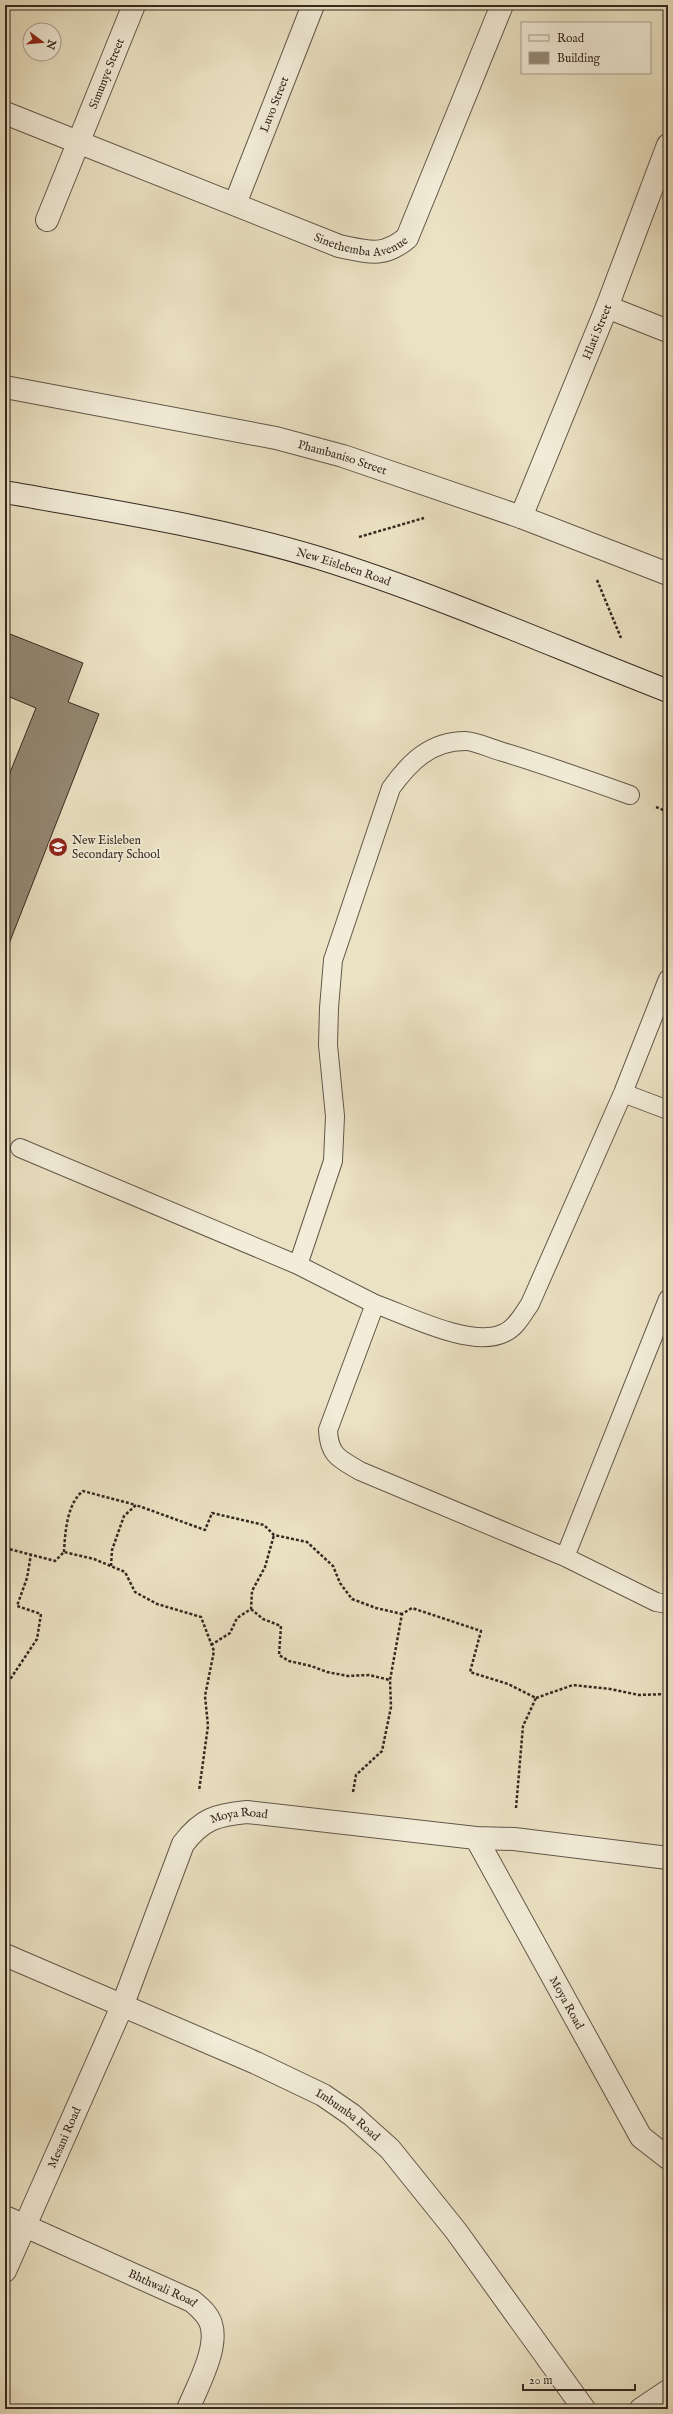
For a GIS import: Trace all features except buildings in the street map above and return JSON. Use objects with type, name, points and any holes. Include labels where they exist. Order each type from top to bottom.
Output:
[{"type":"street","name":"Simunye Street","points":[[79,143],[134,5]]},
{"type":"street","name":"Luvo Street","points":[[235,204],[312,5]]},
{"type":"street","name":"Sinethemba Avenue","points":[[5,113],[339,246],[382,252],[396,248],[407,238],[502,5]]},
{"type":"street","points":[[47,220],[79,143]]},
{"type":"street","name":"Hlati Street","points":[[521,517],[607,307],[668,145]]},
{"type":"street","points":[[607,307],[668,331]]},
{"type":"street","name":"Phambaniso Street","points":[[5,387],[276,438],[343,456],[521,517],[668,574]]},
{"type":"street","name":"New Eisleben Road","points":[[5,492],[142,517],[318,558],[484,616],[668,691]]},
{"type":"street","name":"Moya Road","points":[[123,2004],[183,1844],[199,1825],[224,1814],[247,1812],[476,1838],[514,1839],[668,1858]]},
{"type":"street","name":"Moya Road","points":[[476,1838],[641,2137],[668,2158]]},
{"type":"street","name":"Imbumba Road","points":[[5,1955],[123,2004],[269,2069],[323,2095],[352,2115],[390,2149],[456,2231],[584,2409]]},
{"type":"street","name":"Mesani Road","points":[[5,2271],[15,2221],[123,2004]]},
{"type":"street","name":"Bhthwali Road","points":[[15,2221],[192,2301],[204,2312],[212,2324],[211,2349],[188,2409]]},
{"type":"street","points":[[641,2409],[668,2391]]},
{"type":"lane","points":[[298,1265],[333,1161],[335,1116],[328,1045],[328,1008],[333,960],[391,788],[407,766],[423,753],[442,746],[465,741],[556,768],[630,795]]},
{"type":"lane","points":[[20,1148],[298,1265],[375,1304],[460,1334],[486,1338],[504,1333],[516,1324],[530,1304],[623,1093],[668,979]]},
{"type":"lane","points":[[623,1093],[668,1110]]},
{"type":"lane","points":[[565,1557],[668,1299]]},
{"type":"lane","points":[[375,1304],[328,1430],[328,1446],[339,1458],[360,1472],[565,1557],[656,1602],[668,1604]]},
{"type":"path","points":[[359,537],[428,517],[460,496]]},
{"type":"path","points":[[579,540],[622,639]]},
{"type":"path","points":[[5,1548],[55,1561],[64,1552],[69,1516],[76,1496],[83,1491],[136,1505],[205,1530],[212,1513],[264,1526],[274,1535],[307,1542],[316,1549],[334,1566],[340,1583],[352,1599],[376,1608],[402,1614],[412,1608],[481,1631],[470,1672],[508,1684],[536,1698]]},
{"type":"path","points":[[111,1566],[112,1550],[124,1516],[136,1505]]},
{"type":"path","points":[[250,1610],[252,1591],[265,1567],[274,1535]]},
{"type":"path","points":[[64,1552],[94,1559],[124,1572],[135,1592],[157,1604],[201,1617],[214,1651],[205,1696],[208,1726],[199,1787],[199,1825]]},
{"type":"path","points":[[5,1687],[37,1639],[41,1614],[17,1606],[27,1578],[31,1554]]},
{"type":"path","points":[[211,1645],[230,1633],[237,1618],[250,1610]]},
{"type":"path","points":[[250,1610],[263,1619],[281,1626],[279,1655],[289,1661],[348,1676],[369,1675],[390,1680]]},
{"type":"path","points":[[348,1824],[356,1775],[382,1751],[391,1707],[390,1680],[402,1614]]},
{"type":"path","points":[[514,1839],[523,1726],[536,1698],[573,1685],[610,1689],[639,1695],[668,1694]]},
{"type":"place","name":"New Eisleben Secondary School","points":[[58,847]]}]
